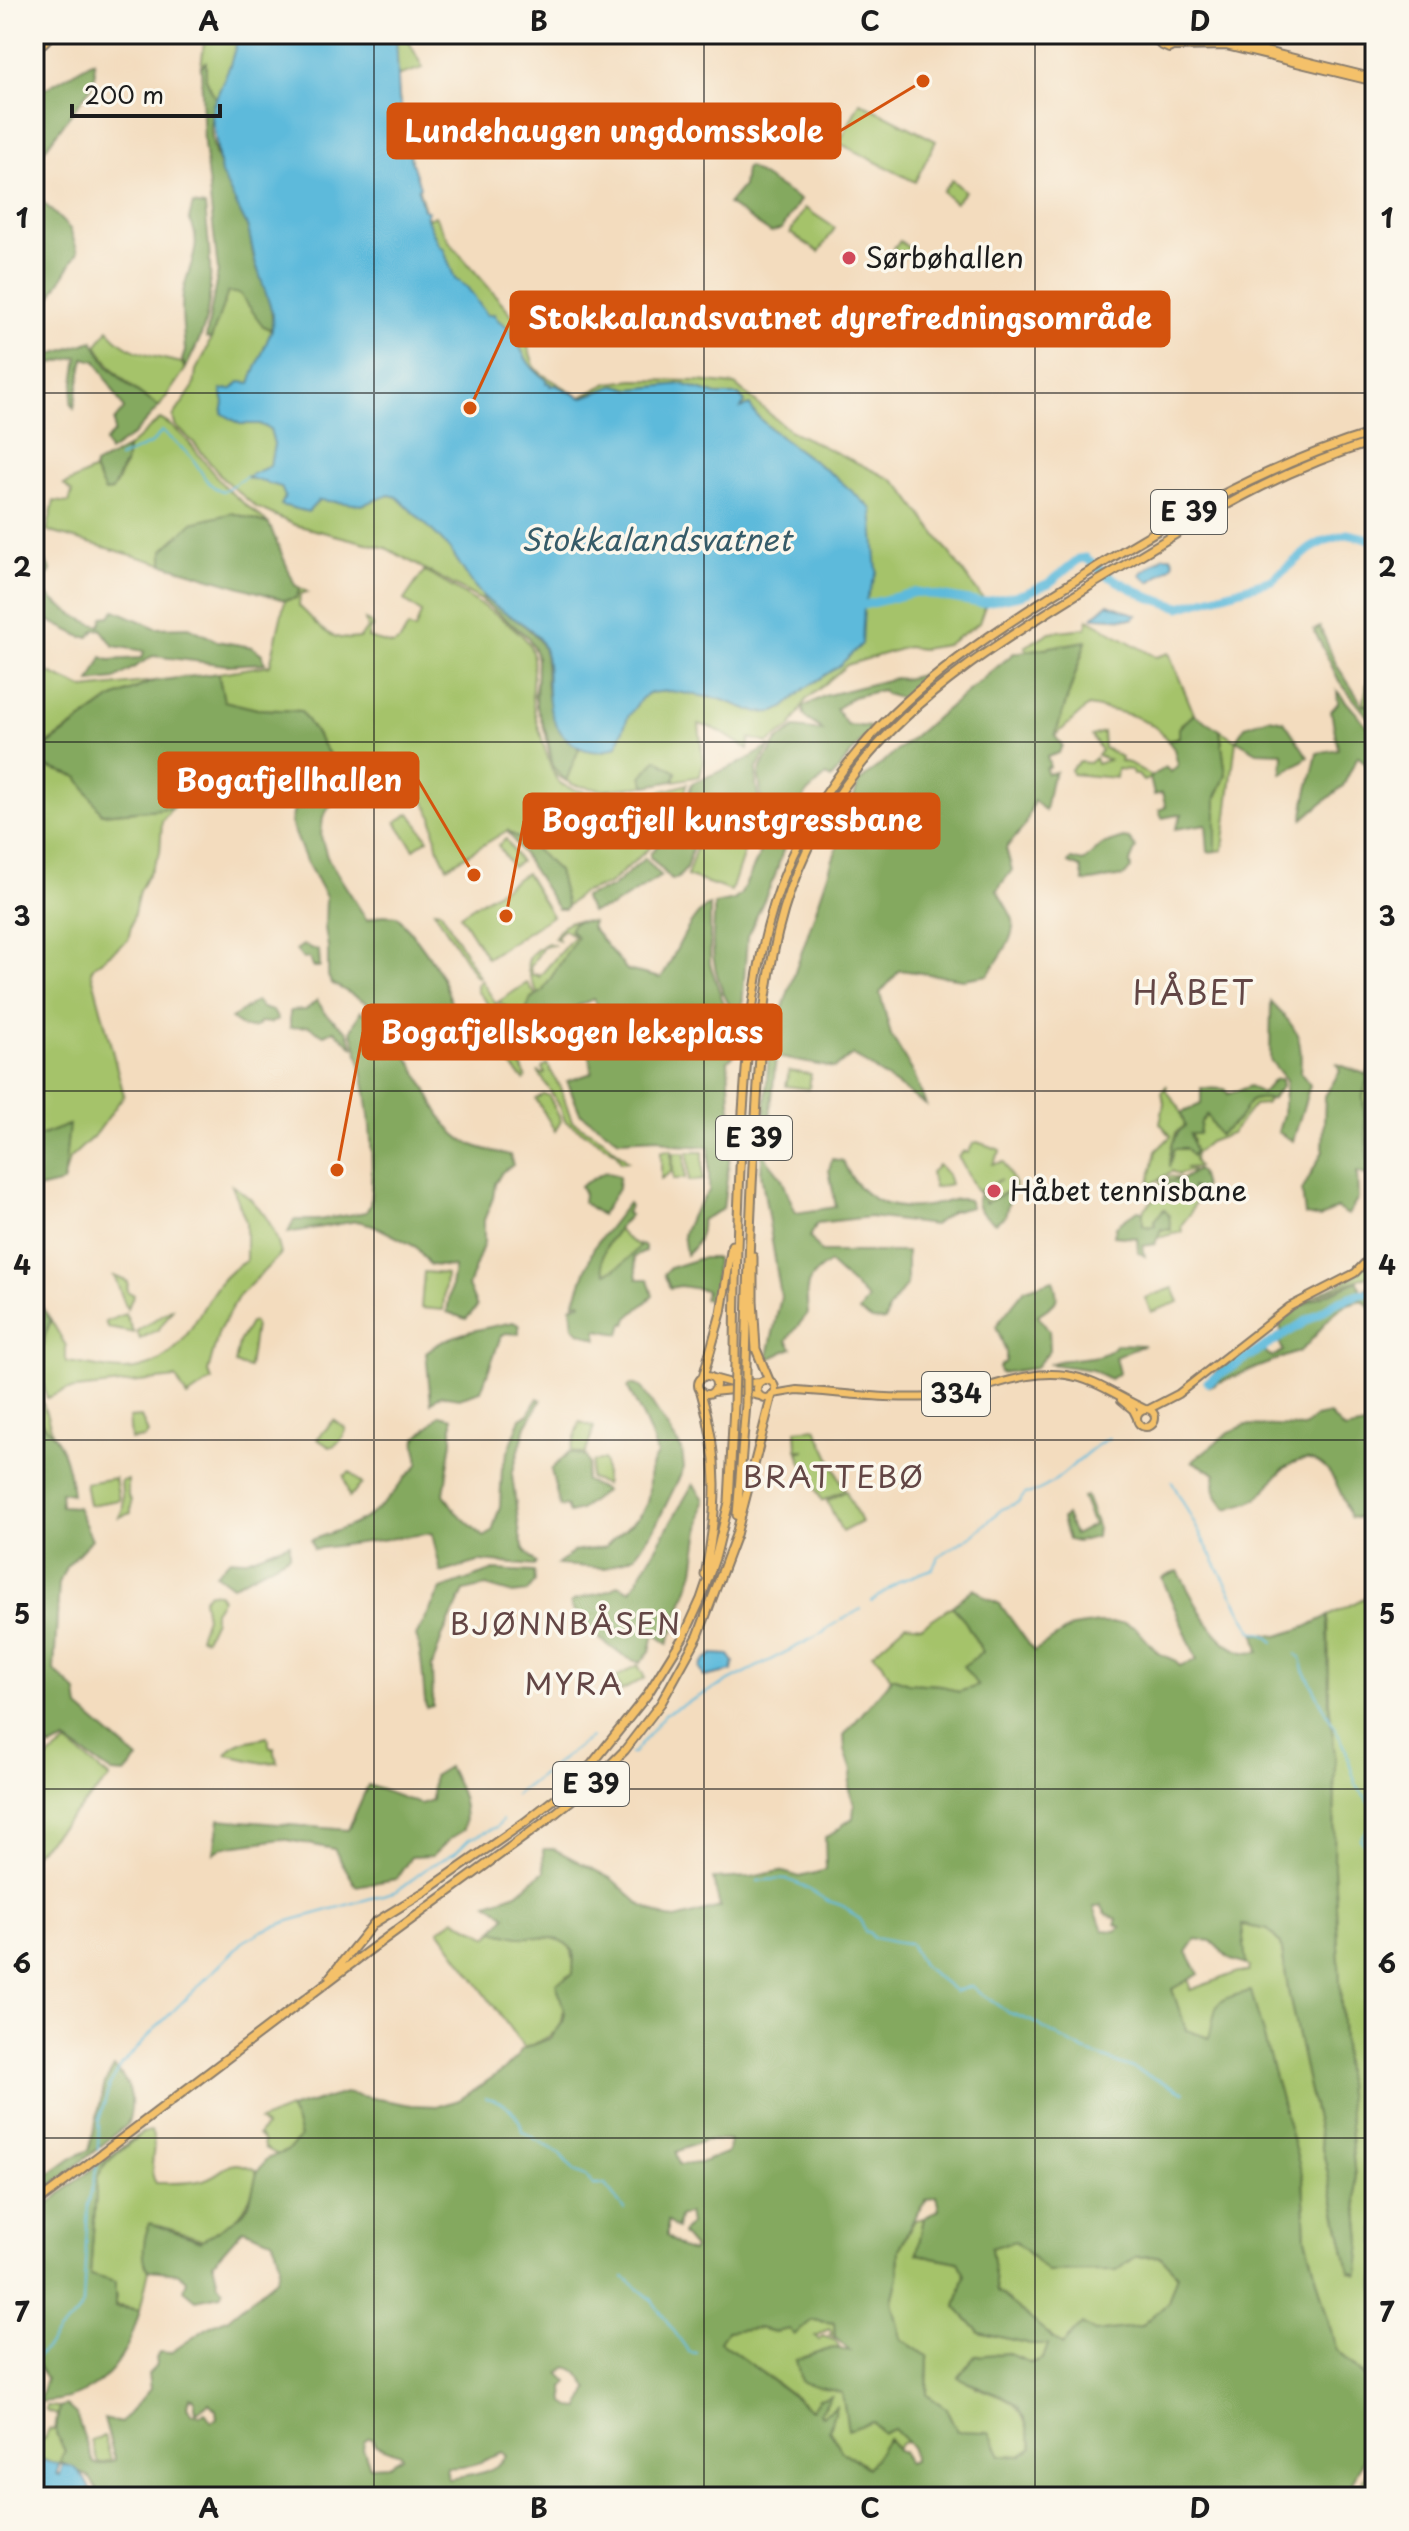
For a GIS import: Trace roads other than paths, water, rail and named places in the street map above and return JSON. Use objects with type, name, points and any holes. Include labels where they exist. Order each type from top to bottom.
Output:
[{"type":"highway","name":"E 39","points":[[729,1553],[738,1509],[746,1404],[750,1207],[761,1029],[769,966],[784,905],[805,851],[822,819],[874,749],[932,694],[973,662],[1075,595],[1255,488],[1263,479],[1375,432]]},
{"type":"highway","name":"E 39","points":[[321,1987],[374,1923],[525,1822],[592,1764],[620,1732],[659,1678],[701,1599],[729,1502],[740,1175],[748,1038],[759,954],[775,898],[795,850],[834,783],[871,736],[924,686],[963,655],[1128,547],[1251,479],[1263,479],[1375,441]]},
{"type":"highway","name":"E 39","points":[[703,1377],[725,1295],[740,1175]]},
{"type":"highway","name":"E 39","points":[[750,1207],[756,1349],[771,1382]]},
{"type":"highway","name":"E 39","points":[[701,1392],[717,1468],[717,1496],[701,1599]]},
{"type":"highway","name":"E 39","points":[[34,2205],[567,1804],[619,1756],[661,1703],[686,1660],[703,1622],[749,1492],[773,1394]]},
{"type":"main road","points":[[34,53],[53,34]]},
{"type":"main road","points":[[1144,34],[1159,38],[1165,49],[1226,46],[1375,80]]},
{"type":"main road","points":[[1175,47],[1179,34]]},
{"type":"main road","points":[[1179,34],[1191,41],[1229,42],[1375,80]]},
{"type":"main road","points":[[1178,1394],[1138,1413],[1140,1425],[1151,1426],[1158,1413],[1178,1394],[1289,1307],[1355,1273],[1375,1252]]},
{"type":"main road","name":"334","points":[[701,1392],[733,1390],[765,1398],[797,1390],[942,1396],[1042,1374],[1071,1376],[1109,1390],[1147,1409],[1155,1414],[1156,1419]]},
{"type":"main road","points":[[701,1392],[698,1383],[703,1377]]},
{"type":"main road","name":"334","points":[[703,1377],[735,1384],[771,1382],[797,1390]]},
{"type":"main road","points":[[712,1378],[715,1385],[712,1392]]},
{"type":"main road","points":[[760,1382],[757,1389],[760,1396]]},
{"type":"main road","points":[[771,1382],[773,1394]]},
{"type":"main road","name":"334","points":[[1109,1390],[1133,1410],[1137,1418]]},
{"type":"water","name":"Stokkalandsvatnet","points":[[239,34],[396,34],[399,100],[409,130],[410,157],[420,187],[423,209],[428,211],[426,217],[455,279],[467,287],[487,315],[494,314],[509,328],[529,363],[547,380],[546,383],[551,383],[550,386],[556,385],[582,398],[616,385],[631,389],[682,384],[717,395],[739,395],[745,402],[741,408],[750,405],[776,433],[872,509],[877,572],[864,605],[862,644],[839,666],[775,712],[758,713],[720,699],[670,691],[649,693],[628,717],[617,746],[606,750],[586,750],[568,740],[555,723],[549,702],[547,662],[536,635],[480,593],[446,545],[397,497],[389,495],[362,505],[319,500],[308,512],[281,505],[285,497],[281,487],[246,477],[270,466],[274,444],[270,429],[259,424],[240,424],[222,413],[224,403],[221,390],[232,389],[240,382],[250,383],[272,329],[273,315],[248,228],[221,174],[212,117],[213,105]]},
{"type":"water","points":[[1164,556],[1171,556],[1174,562],[1171,567],[1150,582],[1140,575],[1142,572]]},
{"type":"water","points":[[1108,604],[1137,615],[1132,619],[1093,617]]},
{"type":"water","points":[[713,1654],[729,1655],[734,1662],[732,1671],[704,1677],[700,1668]]},
{"type":"water","points":[[37,2459],[59,2464],[57,2474],[60,2475],[63,2465],[79,2471],[93,2497],[34,2497],[34,2464]]},
{"type":"waterway","points":[[119,458],[152,443],[162,431],[192,458],[206,480],[216,488],[223,491],[246,477]]},
{"type":"waterway","points":[[864,605],[916,592],[981,603],[1024,594],[1049,583],[1079,559],[1086,558],[1108,576],[1148,597],[1180,607],[1272,580],[1324,541],[1347,534],[1375,540]]},
{"type":"waterway","points":[[1208,1382],[1337,1302],[1375,1292]]},
{"type":"waterway","points":[[872,1601],[900,1581],[932,1569],[939,1556],[974,1534],[1002,1509],[1019,1502],[1025,1494],[1048,1485],[1109,1438]]},
{"type":"waterway","points":[[1172,1482],[1252,1631],[1264,1634],[1274,1642]]},
{"type":"waterway","points":[[630,1754],[665,1714],[823,1633],[861,1609]]},
{"type":"waterway","points":[[1296,1654],[1301,1658],[1304,1670],[1345,1747],[1356,1785],[1374,1808],[1374,1819],[1360,1839],[1375,1857]]},
{"type":"waterway","points":[[515,1795],[591,1737]]},
{"type":"waterway","points":[[98,2150],[99,2120],[110,2085],[121,2066],[243,1942],[289,1921],[397,1891],[430,1866],[455,1853],[469,1839],[497,1827],[502,1820]]},
{"type":"waterway","points":[[758,1881],[780,1879],[802,1885],[846,1908],[860,1919],[865,1932],[873,1938],[910,1944],[922,1965],[955,1992],[971,1986],[1007,2012],[1031,2021],[1084,2051],[1130,2067],[1184,2092]]},
{"type":"waterway","points":[[1375,1930],[1372,1937],[1375,1942]]},
{"type":"waterway","points":[[486,2098],[510,2109],[522,2131],[559,2153],[593,2185],[605,2185],[624,2209]]},
{"type":"waterway","points":[[34,2359],[75,2317],[83,2304],[88,2205],[97,2166]]},
{"type":"waterway","points":[[624,2277],[651,2299],[689,2352],[697,2353]]},
{"type":"place","name":"Lundehaugen ungdomsskole","points":[[923,81]]},
{"type":"place","name":"Sørbøhallen","points":[[849,258]]},
{"type":"place","name":"Stokkalandsvatnet dyrefredningsområde","points":[[470,408]]},
{"type":"place","name":"Bogafjellhallen","points":[[474,875]]},
{"type":"place","name":"Bogafjell kunstgressbane","points":[[506,916]]},
{"type":"place","name":"Bogafjellskogen lekeplass","points":[[337,1170]]},
{"type":"place","name":"Håbet tennisbane","points":[[994,1191]]},
{"type":"district","name":"HÅBET","points":[[1194,994]]},
{"type":"district","name":"BRATTEBØ","points":[[834,1478]]},
{"type":"district","name":"BJØNNBÅSEN","points":[[566,1625]]},
{"type":"district","name":"MYRA","points":[[574,1685]]}]
